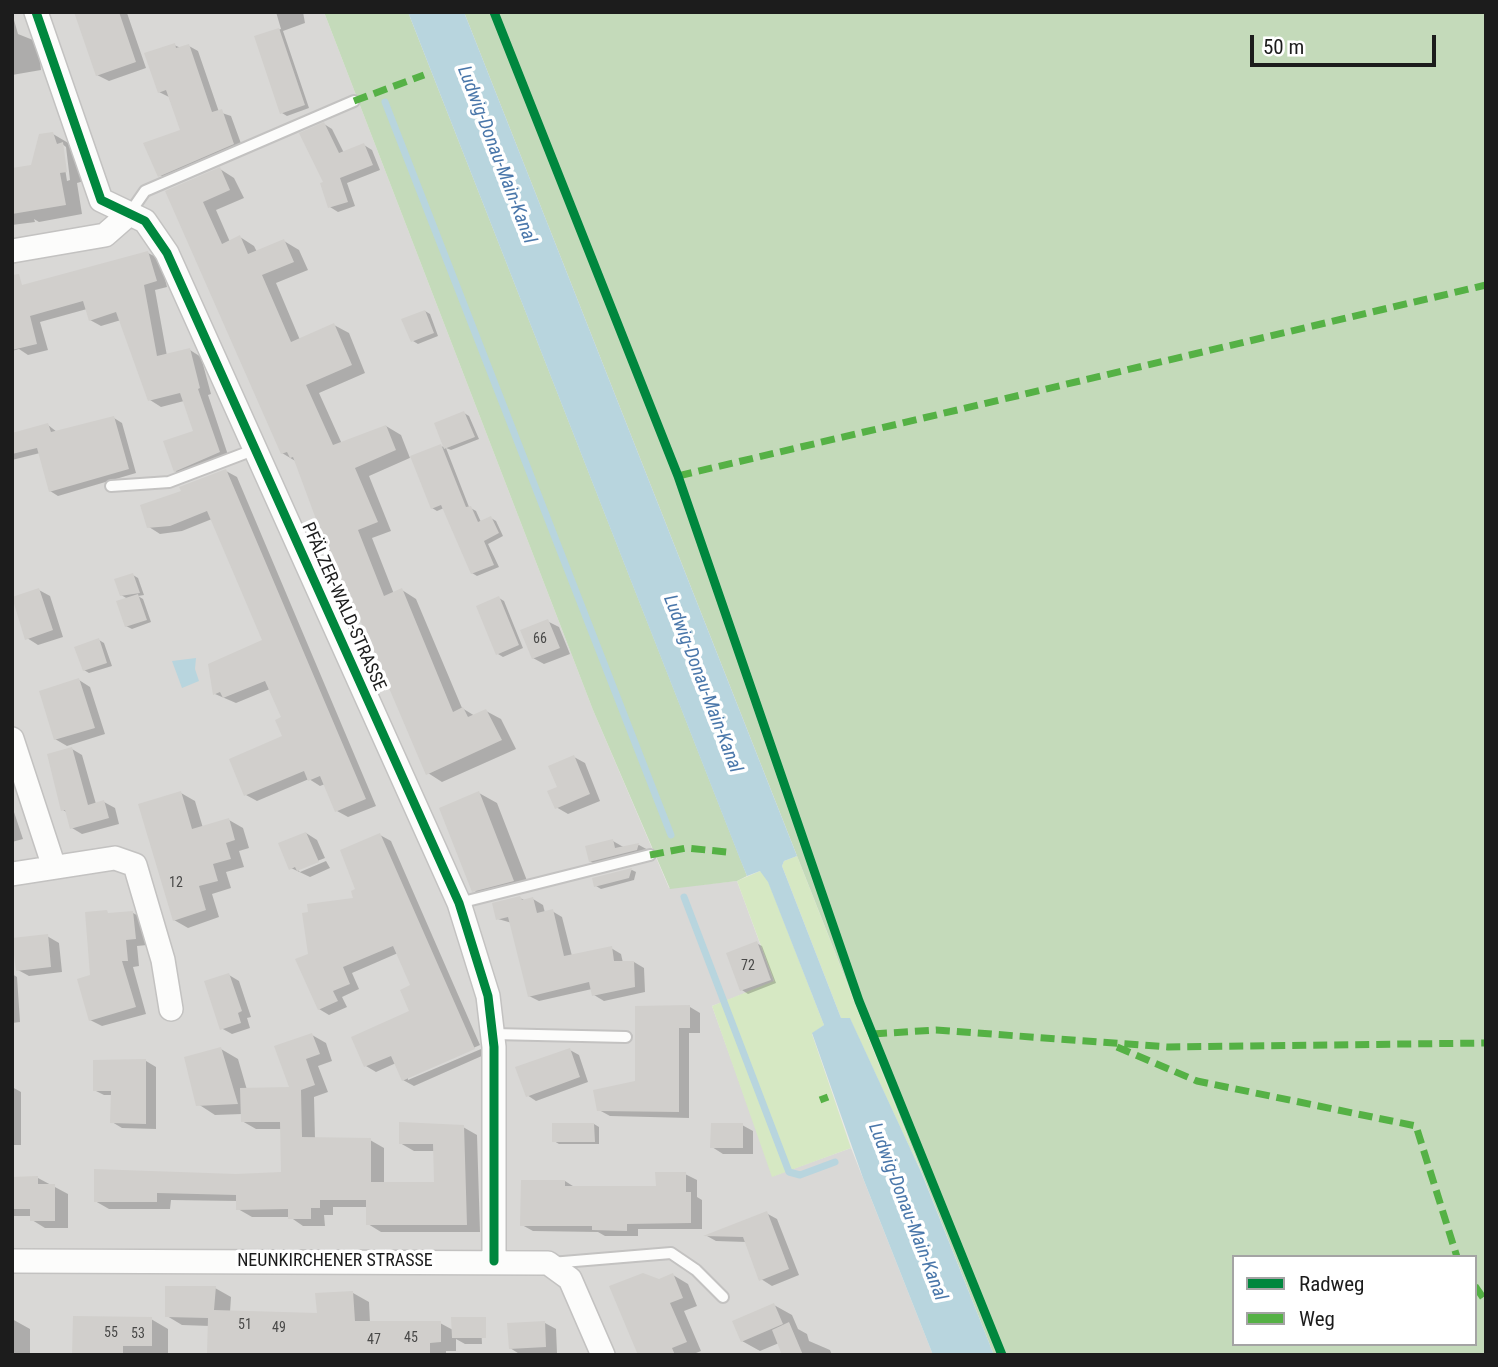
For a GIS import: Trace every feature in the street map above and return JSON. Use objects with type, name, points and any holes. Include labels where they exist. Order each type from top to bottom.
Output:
[{"type":"street","name":"PFÄLZER-WALD-STRASSE","points":[[36,12],[101,200],[145,221],[167,253],[459,904],[488,996],[493,1034],[494,1261]]},
{"type":"street","points":[[12,251],[104,234],[129,214]]},
{"type":"street","points":[[12,738],[54,867]]},
{"type":"street","points":[[12,874],[115,858],[135,865],[163,960],[171,1009]]},
{"type":"street","name":"NEUNKIRCHENER STRASSE","points":[[12,1261],[548,1263]]},
{"type":"street","points":[[548,1263],[570,1279],[603,1355]]},
{"type":"lane","points":[[129,214],[145,191],[354,101]]},
{"type":"lane","points":[[111,486],[169,482],[256,449]]},
{"type":"lane","points":[[459,904],[650,855]]},
{"type":"lane","points":[[493,1034],[626,1037]]},
{"type":"lane","points":[[548,1263],[671,1253],[695,1270],[723,1297]]},
{"type":"shaded area","points":[[12,12],[324,12],[593,710],[669,888],[737,881],[774,982],[712,1006],[773,1176],[851,1148],[933,1355],[12,1355]]},
{"type":"green space","points":[[324,12],[408,12],[747,876],[737,881],[670,889],[593,710]]},
{"type":"green space","points":[[464,12],[1486,12],[1486,1355],[994,1355]]},
{"type":"green space","points":[[797,856],[922,1174],[850,1019],[841,1018],[782,866],[784,861]]},
{"type":"green space","points":[[760,871],[765,873],[824,1025],[812,1034],[851,1148],[772,1177],[712,1006],[774,981],[737,881]]},
{"type":"water","name":"Ludwig-Donau-Main-Kanal","points":[[408,12],[464,12],[797,856],[784,861],[782,866],[841,1018],[850,1018],[922,1174],[994,1355],[933,1355],[863,1178],[812,1033],[824,1025],[768,882],[760,871],[747,876],[740,859]]},
{"type":"water","points":[[196,658],[195,669],[199,681],[182,688],[172,661]]},
{"type":"building","points":[[74,12],[119,12],[136,62],[96,76]]},
{"type":"building","points":[[279,28],[305,105],[280,114],[254,36]]},
{"type":"building","points":[[175,43],[176,48],[189,44],[212,112],[222,109],[234,144],[158,177],[143,143],[180,130],[166,90],[158,93],[144,53]]},
{"type":"building","points":[[324,122],[339,153],[364,143],[373,165],[340,178],[348,202],[328,208],[320,183],[323,182],[299,133]]},
{"type":"building","points":[[53,132],[57,144],[63,142],[67,172],[60,173],[66,205],[12,214],[12,168],[31,165],[39,134]]},
{"type":"building","points":[[220,167],[230,190],[203,202],[222,244],[240,235],[248,254],[284,239],[294,262],[262,275],[291,342],[334,323],[352,365],[306,385],[333,445],[386,425],[396,450],[355,468],[378,522],[358,530],[384,596],[402,588],[453,712],[463,707],[468,717],[486,709],[502,740],[426,775],[352,601],[347,603],[293,457],[290,458],[287,452],[281,454],[165,191]]},
{"type":"building","points":[[148,251],[157,281],[144,285],[157,356],[190,348],[200,388],[198,389],[220,452],[174,472],[163,441],[193,431],[180,393],[148,401],[116,312],[89,321],[83,301],[30,316],[37,344],[12,350],[12,275],[19,274],[22,285]]},
{"type":"building","points":[[425,310],[434,333],[411,342],[401,319]]},
{"type":"building","points":[[464,411],[475,437],[444,449],[434,423]]},
{"type":"building","points":[[114,416],[129,469],[49,492],[37,448],[12,454],[12,433],[48,423],[51,432]]},
{"type":"building","points":[[441,444],[466,507],[471,506],[478,522],[491,516],[499,533],[484,541],[494,565],[471,574],[441,505],[431,509],[410,456]]},
{"type":"building","points":[[226,469],[366,799],[335,812],[320,776],[308,781],[304,771],[244,796],[229,759],[282,736],[275,720],[281,717],[265,681],[223,698],[220,692],[213,695],[208,664],[262,640],[207,511],[170,526],[147,528],[140,505],[181,491],[179,487]]},
{"type":"building","points":[[133,573],[140,593],[120,596],[114,579]]},
{"type":"building","points":[[39,588],[53,630],[25,640],[12,597]]},
{"type":"building","points":[[138,594],[147,620],[125,627],[116,601]]},
{"type":"building","points":[[499,596],[519,645],[496,655],[476,606]]},
{"type":"building","points":[[548,619],[560,648],[532,659],[520,630]]},
{"type":"building","points":[[99,638],[107,663],[83,671],[74,647]]},
{"type":"building","points":[[79,678],[95,728],[54,740],[39,691]]},
{"type":"building","points":[[72,747],[88,805],[104,800],[109,818],[70,829],[65,810],[61,811],[47,754]]},
{"type":"building","points":[[574,755],[590,794],[555,809],[547,791],[557,787],[548,766]]},
{"type":"building","points":[[181,791],[192,829],[229,818],[235,840],[226,843],[231,859],[213,864],[218,881],[199,886],[206,910],[173,921],[138,804]]},
{"type":"building","points":[[479,791],[514,881],[472,892],[439,808]]},
{"type":"building","points":[[306,832],[319,862],[297,871],[295,867],[289,870],[278,843]]},
{"type":"building","points":[[380,833],[475,1049],[402,1081],[391,1056],[364,1067],[351,1037],[409,1011],[400,990],[410,985],[393,946],[343,967],[350,984],[333,991],[338,1001],[318,1010],[295,959],[308,954],[302,913],[308,912],[307,904],[353,898],[351,891],[355,889],[340,850]]},
{"type":"building","points":[[613,839],[615,848],[639,843],[637,850],[589,862],[585,846]]},
{"type":"building","points":[[632,868],[629,878],[594,887],[592,878]]},
{"type":"building","points":[[520,896],[522,900],[533,897],[537,913],[553,909],[564,956],[612,946],[614,961],[634,961],[635,987],[592,996],[589,982],[528,997],[508,917],[496,920],[492,903]]},
{"type":"building","points":[[107,910],[108,913],[133,911],[136,939],[126,940],[128,961],[122,961],[136,1007],[89,1021],[77,979],[90,975],[85,912]]},
{"type":"building","points":[[48,934],[51,967],[16,971],[12,938]]},
{"type":"building","points":[[757,941],[771,980],[740,991],[726,953]]},
{"type":"building","points":[[229,973],[242,1011],[238,1013],[241,1023],[220,1030],[204,981]]},
{"type":"building","points":[[690,1005],[690,1028],[679,1028],[679,1112],[597,1111],[593,1090],[635,1081],[635,1006]]},
{"type":"building","points":[[312,1033],[320,1054],[306,1059],[315,1085],[301,1090],[302,1137],[371,1138],[371,1182],[434,1182],[433,1144],[399,1144],[399,1122],[464,1125],[467,1225],[366,1225],[366,1200],[320,1200],[320,1208],[311,1208],[311,1219],[288,1219],[288,1209],[236,1210],[236,1195],[157,1193],[157,1202],[94,1202],[94,1169],[236,1174],[281,1172],[280,1122],[241,1122],[240,1088],[289,1087],[274,1046]]},
{"type":"building","points":[[221,1047],[238,1104],[196,1106],[184,1057]]},
{"type":"building","points":[[570,1048],[580,1077],[526,1097],[515,1067]]},
{"type":"building","points":[[146,1059],[146,1124],[110,1123],[111,1091],[93,1091],[93,1060]]},
{"type":"building","points":[[552,1123],[594,1123],[595,1142],[552,1142]]},
{"type":"building","points":[[711,1123],[743,1123],[743,1148],[710,1148]]},
{"type":"building","points":[[655,1172],[686,1172],[686,1192],[691,1192],[691,1223],[627,1224],[627,1231],[592,1230],[592,1226],[520,1226],[521,1180],[565,1180],[565,1186],[656,1186]]},
{"type":"building","points":[[38,1176],[38,1184],[55,1184],[55,1221],[30,1221],[30,1209],[12,1209],[12,1177]]},
{"type":"building","points":[[767,1211],[789,1269],[759,1281],[743,1237],[703,1236]]},
{"type":"building","points":[[643,1273],[659,1279],[673,1273],[683,1298],[670,1303],[687,1342],[672,1348],[675,1355],[638,1355],[609,1286]]},
{"type":"building","points":[[165,1286],[216,1286],[214,1310],[317,1313],[315,1293],[353,1291],[355,1321],[441,1321],[441,1342],[430,1343],[430,1355],[207,1353],[208,1318],[165,1317]]},
{"type":"building","points":[[774,1303],[783,1324],[741,1342],[732,1321]]},
{"type":"building","points":[[73,1316],[152,1317],[152,1346],[123,1346],[123,1355],[72,1355]]},
{"type":"building","points":[[451,1317],[486,1317],[486,1338],[452,1338]]},
{"type":"building","points":[[545,1321],[546,1347],[509,1349],[507,1323]]},
{"type":"building","points":[[789,1322],[803,1355],[782,1355],[772,1330]]},
{"type":"waterway","points":[[385,102],[671,835]]},
{"type":"waterway","points":[[684,897],[789,1172],[800,1175],[835,1162]]},
{"type":"marked path","points":[[354,101],[424,75]]},
{"type":"marked path","points":[[678,476],[1486,285]]},
{"type":"marked path","points":[[650,855],[686,848],[727,852]]},
{"type":"marked path","points":[[873,1034],[936,1030],[1168,1047],[1486,1043]]},
{"type":"marked path","points":[[1117,1047],[1197,1081],[1416,1126],[1456,1255]]},
{"type":"marked path","points":[[820,1100],[828,1097]]},
{"type":"marked path","points":[[1477,1289],[1486,1302]]},
{"type":"cycle path","points":[[36,12],[101,200],[145,221],[167,253],[459,903],[488,996],[494,1047],[494,1261]]},
{"type":"cycle path","points":[[494,12],[678,476],[859,1001],[1002,1355]]}]
